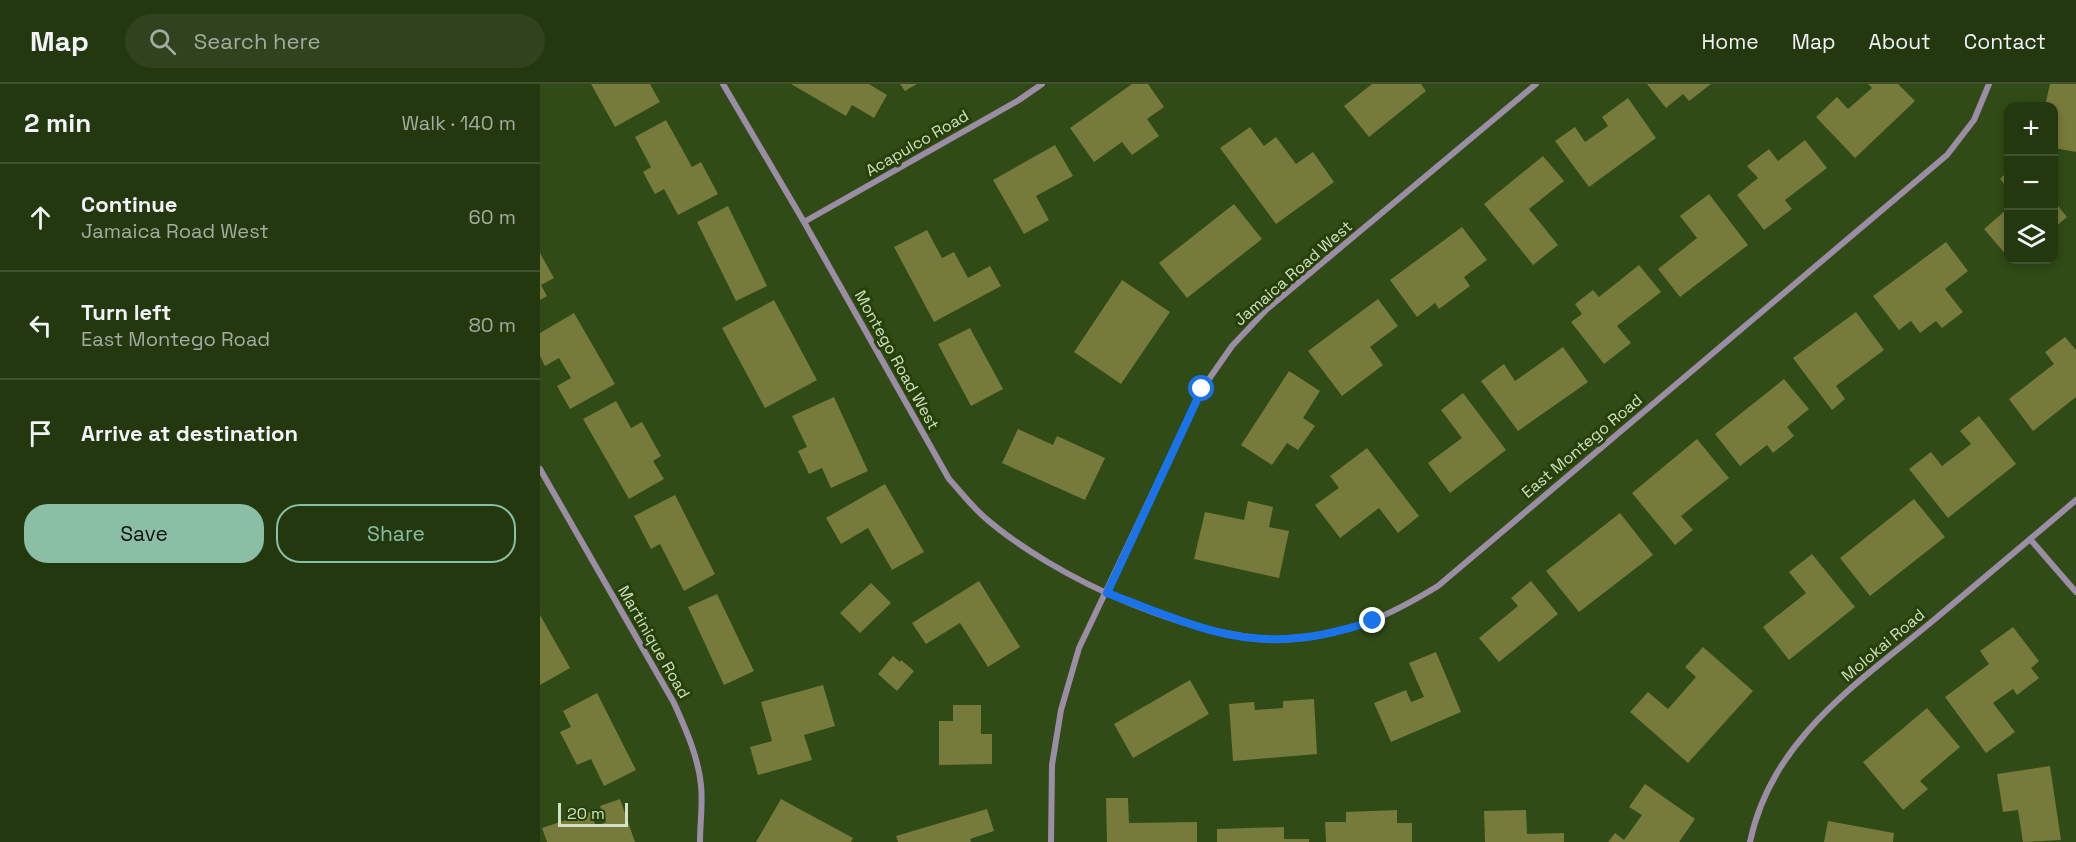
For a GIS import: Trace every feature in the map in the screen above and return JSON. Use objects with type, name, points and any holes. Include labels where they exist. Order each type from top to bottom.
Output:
[{"type":"street","name":"Montego Road West","points":[[723,84],[949,479],[982,515],[1009,537],[1040,557],[1107,593]]},
{"type":"street","name":"Acapulco Road","points":[[804,222],[1019,100],[1042,84]]},
{"type":"street","name":"Jamaica Road West","points":[[1052,842],[1052,765],[1061,710],[1079,648],[1202,389],[1232,346],[1268,309],[1536,84]]},
{"type":"street","name":"East Montego Road","points":[[1107,593],[1187,624],[1224,634],[1258,639],[1295,639],[1336,632],[1373,621],[1403,608],[1438,585],[1947,156],[1974,120],[1989,84]]},
{"type":"street","name":"Martinique Road","points":[[540,470],[674,704],[688,735],[696,759],[701,786],[700,842]]},
{"type":"street","name":"Molokai Road","points":[[1750,842],[1754,821],[1770,782],[1797,741],[1834,703],[2076,500]]},
{"type":"street","points":[[2030,539],[2076,592]]},
{"type":"building","points":[[591,84],[650,84],[660,102],[615,127]]},
{"type":"building","points":[[791,84],[869,84],[887,95],[874,118],[852,105],[846,116]]},
{"type":"building","points":[[900,84],[917,84],[905,91]]},
{"type":"building","points":[[1132,84],[1148,84],[1164,107],[1147,119],[1159,136],[1132,155],[1122,142],[1094,162],[1070,128]]},
{"type":"building","points":[[1372,84],[1421,84],[1426,91],[1369,137],[1344,106]]},
{"type":"building","points":[[1647,84],[1711,84],[1689,101],[1683,94],[1666,108]]},
{"type":"building","points":[[1868,84],[1898,84],[1915,101],[1855,158],[1816,117],[1837,97],[1848,109],[1872,88]]},
{"type":"building","points":[[2050,84],[2076,84],[2076,152],[2058,149],[2058,102],[2046,102]]},
{"type":"building","points":[[1628,98],[1656,138],[1589,187],[1555,141],[1575,127],[1585,142],[1608,126],[1602,117]]},
{"type":"building","points":[[666,120],[692,167],[701,162],[718,194],[678,215],[664,189],[655,194],[643,172],[651,167],[635,137]]},
{"type":"building","points":[[1250,127],[1264,146],[1276,137],[1296,164],[1313,152],[1334,182],[1276,224],[1220,148]]},
{"type":"building","points":[[1805,140],[1827,168],[1785,200],[1792,209],[1764,230],[1737,195],[1758,178],[1747,166],[1769,149],[1778,161]]},
{"type":"building","points":[[1055,145],[1073,176],[1036,196],[1049,220],[1024,234],[993,180]]},
{"type":"building","points":[[1543,156],[1564,181],[1529,209],[1558,245],[1533,265],[1484,204]]},
{"type":"building","points":[[1709,194],[1748,245],[1680,297],[1658,269],[1697,238],[1680,216]]},
{"type":"building","points":[[1234,204],[1262,239],[1187,298],[1159,263]]},
{"type":"building","points":[[728,206],[767,286],[736,301],[697,222]]},
{"type":"building","points":[[2058,206],[2067,217],[2058,224]]},
{"type":"building","points":[[2004,212],[2004,252],[1984,229]]},
{"type":"building","points":[[1462,227],[1487,260],[1464,277],[1470,286],[1439,309],[1435,303],[1417,317],[1390,280]]},
{"type":"building","points":[[927,230],[942,258],[954,252],[968,278],[990,266],[1001,286],[934,322],[894,247]]},
{"type":"building","points":[[1946,242],[1968,271],[1945,289],[1963,312],[1942,328],[1936,321],[1920,333],[1911,321],[1899,330],[1873,296]]},
{"type":"building","points":[[540,253],[554,278],[541,285],[547,296],[540,300]]},
{"type":"building","points":[[1639,265],[1661,292],[1617,326],[1631,343],[1604,364],[1571,322],[1582,314],[1575,304],[1593,290],[1599,297]]},
{"type":"building","points":[[1122,280],[1170,312],[1121,384],[1074,352]]},
{"type":"building","points":[[1378,299],[1398,326],[1370,347],[1383,365],[1342,396],[1308,351]]},
{"type":"building","points":[[774,300],[817,380],[765,408],[722,328]]},
{"type":"building","points":[[1856,312],[1884,350],[1836,386],[1845,399],[1832,410],[1793,358]]},
{"type":"building","points":[[574,313],[615,384],[570,409],[557,386],[571,378],[559,358],[545,366],[540,356],[540,333]]},
{"type":"building","points":[[970,328],[1003,389],[971,406],[938,344]]},
{"type":"building","points":[[2065,337],[2076,350],[2076,397],[2033,431],[2009,399],[2054,364],[2045,352]]},
{"type":"building","points":[[1563,347],[1588,382],[1518,431],[1481,381],[1504,364],[1515,381]]},
{"type":"building","points":[[1289,371],[1320,391],[1303,418],[1315,426],[1298,450],[1287,443],[1272,465],[1241,445]]},
{"type":"building","points":[[1784,379],[1809,409],[1787,427],[1794,436],[1773,453],[1767,445],[1740,466],[1715,434]]},
{"type":"building","points":[[1463,393],[1506,450],[1450,493],[1428,463],[1462,438],[1441,410]]},
{"type":"building","points":[[834,397],[868,471],[831,488],[822,468],[809,474],[798,451],[807,447],[792,416]]},
{"type":"building","points":[[616,401],[631,428],[642,422],[661,456],[653,461],[664,479],[629,499],[583,419]]},
{"type":"building","points":[[1979,416],[2016,464],[1948,518],[1909,469],[1931,452],[1942,466],[1971,444],[1960,431]]},
{"type":"building","points":[[1018,429],[1053,445],[1057,436],[1105,458],[1085,500],[1002,463]]},
{"type":"building","points":[[1697,439],[1729,478],[1681,516],[1693,530],[1675,545],[1632,493]]},
{"type":"building","points":[[1367,448],[1419,516],[1398,533],[1379,508],[1340,538],[1315,505],[1339,488],[1330,476]]},
{"type":"building","points":[[885,484],[924,552],[892,570],[868,528],[841,544],[826,518]]},
{"type":"building","points":[[675,495],[715,574],[684,591],[660,544],[651,549],[634,516]]},
{"type":"building","points":[[1914,499],[1945,537],[1870,596],[1840,558]]},
{"type":"building","points":[[1248,501],[1273,507],[1269,527],[1289,531],[1279,578],[1194,559],[1205,512],[1244,520]]},
{"type":"building","points":[[1620,513],[1653,555],[1579,612],[1546,571]]},
{"type":"building","points":[[1812,554],[1855,607],[1789,660],[1763,627],[1806,593],[1789,572]]},
{"type":"building","points":[[979,581],[1020,647],[988,667],[960,623],[926,644],[912,623]]},
{"type":"building","points":[[1531,581],[1558,614],[1499,662],[1479,638],[1518,606],[1511,598]]},
{"type":"building","points":[[871,583],[891,603],[860,633],[840,613]]},
{"type":"building","points":[[717,594],[754,671],[724,685],[688,607]]},
{"type":"building","points":[[540,615],[570,668],[540,685]]},
{"type":"building","points":[[2013,627],[2039,661],[2031,668],[2039,678],[2017,695],[2013,689],[1993,703],[2015,732],[1986,753],[1945,697],[1989,664],[1980,651]]},
{"type":"building","points":[[1703,647],[1753,691],[1688,763],[1630,712],[1648,692],[1668,709],[1696,677],[1685,667]]},
{"type":"building","points":[[1436,652],[1461,712],[1391,742],[1374,703],[1406,690],[1411,702],[1424,697],[1409,663]]},
{"type":"building","points":[[893,656],[914,671],[897,691],[878,674]]},
{"type":"building","points":[[1190,680],[1209,714],[1133,758],[1114,724]]},
{"type":"building","points":[[823,685],[835,726],[804,735],[812,760],[758,775],[750,747],[772,741],[761,702]]},
{"type":"building","points":[[597,693],[636,770],[604,786],[591,759],[577,765],[560,732],[571,727],[563,711]]},
{"type":"building","points":[[1314,699],[1317,754],[1233,761],[1229,704],[1254,702],[1255,710],[1283,708],[1283,701]]},
{"type":"building","points":[[953,705],[981,705],[981,734],[992,734],[992,764],[939,765],[939,721],[953,721]]},
{"type":"building","points":[[1927,708],[1960,747],[1920,781],[1928,789],[1903,810],[1863,762]]},
{"type":"building","points":[[2050,766],[2061,840],[2023,842],[2018,810],[2003,812],[1997,774]]},
{"type":"building","points":[[1645,784],[1695,819],[1679,842],[1608,842],[1615,833],[1624,840],[1642,815],[1629,807]]},
{"type":"building","points":[[1106,798],[1128,798],[1129,823],[1197,822],[1197,842],[1107,842]]},
{"type":"building","points":[[620,799],[635,842],[547,842],[542,828],[590,812],[596,826],[606,822],[600,806]]},
{"type":"building","points":[[781,799],[853,838],[851,842],[756,842]]},
{"type":"building","points":[[987,809],[994,831],[970,839],[971,842],[898,842],[896,836]]},
{"type":"building","points":[[1397,810],[1397,823],[1412,823],[1412,842],[1326,842],[1325,822],[1346,822],[1346,812]]},
{"type":"building","points":[[1526,810],[1527,834],[1564,833],[1564,842],[1485,842],[1484,811]]},
{"type":"building","points":[[1828,821],[1894,833],[1893,842],[1824,842]]},
{"type":"building","points":[[1284,827],[1284,839],[1309,839],[1309,842],[1217,842],[1217,829]]},
{"type":"route","points":[[1202,389],[1107,593],[1187,624],[1224,634],[1258,639],[1295,639],[1336,632],[1373,621]]}]
